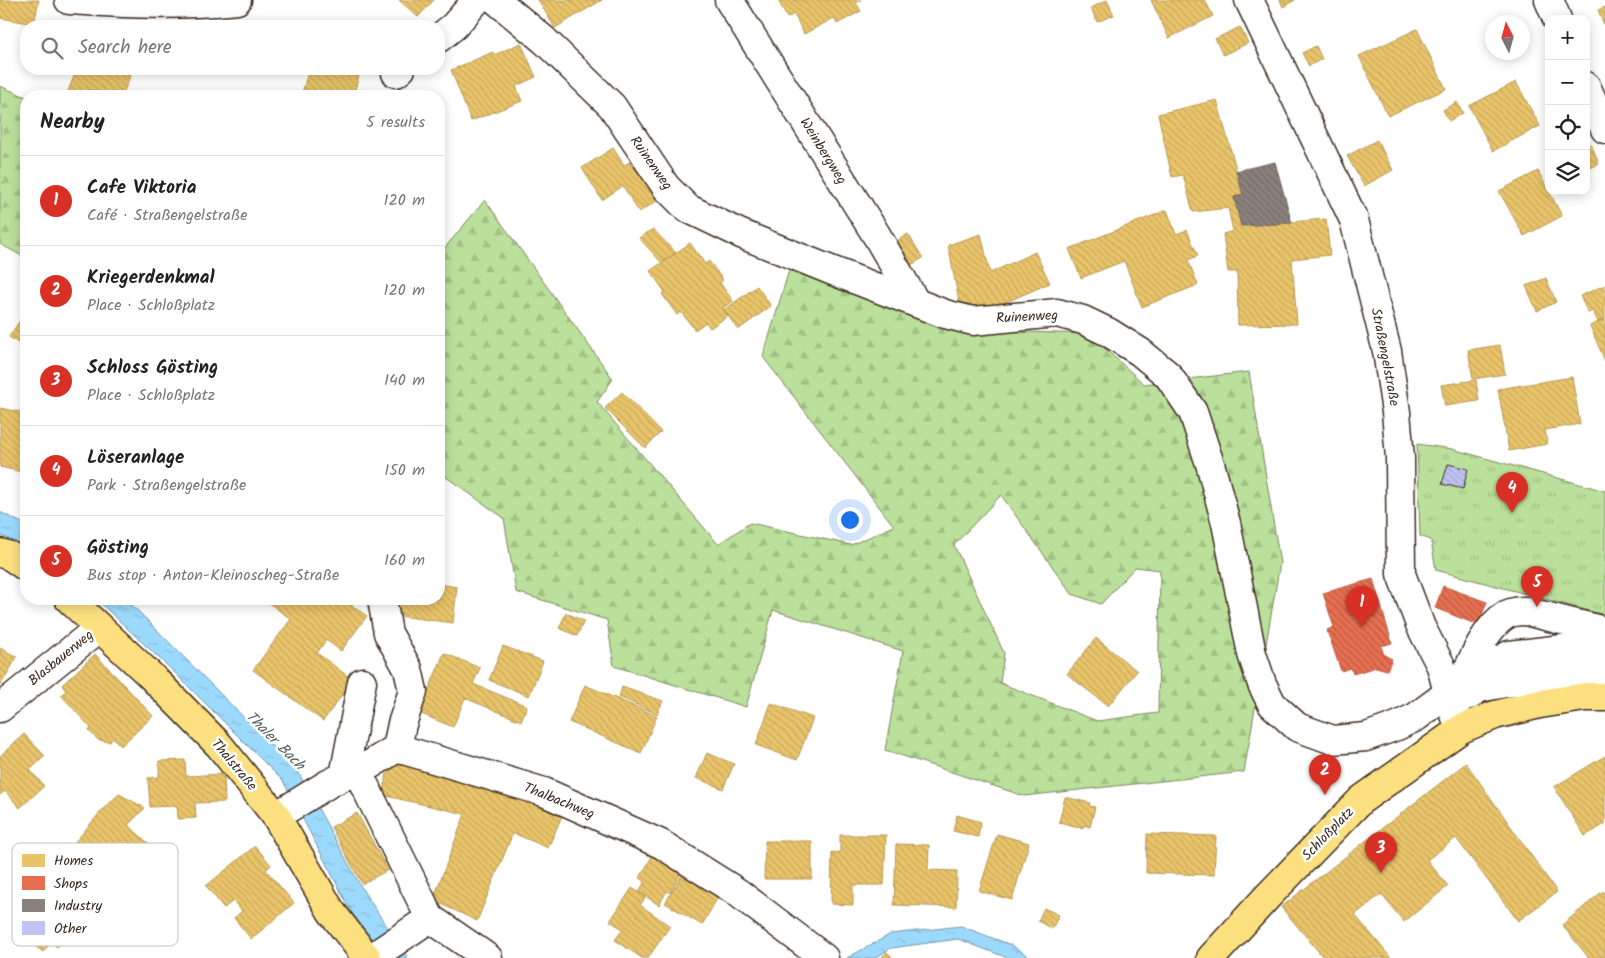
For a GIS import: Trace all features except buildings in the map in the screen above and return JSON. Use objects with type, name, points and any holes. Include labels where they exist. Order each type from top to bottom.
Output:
[{"type":"main road","points":[[0,553],[10,556],[20,563]]},
{"type":"main road","name":"Thalstraße","points":[[75,605],[151,676],[285,810],[331,911],[382,949]]},
{"type":"main road","name":"Schloßplatz","points":[[1211,958],[1268,896],[1362,800],[1454,710],[1495,714],[1585,697],[1605,697]]},
{"type":"street","points":[[69,0],[115,3],[237,0]]},
{"type":"street","points":[[445,33],[477,0]]},
{"type":"street","name":"Ruinenweg","points":[[496,0],[544,40],[612,106],[666,187],[687,208],[741,234],[945,314],[973,321],[1057,313],[1083,320],[1108,332],[1140,352],[1168,375],[1193,412],[1211,467],[1226,523],[1252,654],[1262,684],[1272,704],[1297,727],[1333,740],[1366,738],[1416,717],[1454,710]]},
{"type":"street","name":"Weinbergweg","points":[[729,0],[877,236],[916,303]]},
{"type":"street","name":"Straßengelstraße","points":[[1249,0],[1356,229],[1387,351],[1396,412],[1400,458],[1401,574],[1421,627],[1441,666],[1454,710]]},
{"type":"street","points":[[1548,0],[1555,15]]},
{"type":"street","points":[[1590,95],[1605,129]]},
{"type":"street","points":[[285,810],[397,748],[402,724],[413,691],[408,669],[388,633],[383,605]]},
{"type":"street","points":[[1454,710],[1472,660],[1489,630],[1502,617],[1517,611],[1525,611],[1605,631]]},
{"type":"street","name":"Blasbauerweg","points":[[0,708],[99,628]]},
{"type":"street","points":[[1454,710],[1472,687],[1504,658],[1510,655],[1580,647],[1605,647]]},
{"type":"street","points":[[1454,710],[1479,688],[1513,682],[1605,672]]},
{"type":"street","points":[[362,682],[343,778],[430,918],[488,958]]},
{"type":"street","name":"Thalbachweg","points":[[397,748],[544,792],[661,844],[737,892],[824,958]]},
{"type":"street","points":[[382,949],[430,918]]},
{"type":"green space","points":[[0,86],[20,94],[20,255],[0,244]]},
{"type":"green space","points":[[485,200],[613,379],[597,402],[718,544],[750,523],[851,545],[894,526],[763,357],[789,270],[963,330],[1089,334],[1144,384],[1249,372],[1280,563],[1244,772],[1024,796],[885,750],[903,651],[773,610],[746,707],[614,666],[607,620],[516,592],[504,518],[445,476],[445,248]],"holes":[[[1001,495],[1072,594],[1101,604],[1135,567],[1160,570],[1158,713],[1097,721],[1000,683],[1004,653],[954,545]]]},
{"type":"green space","points":[[1417,444],[1452,449],[1605,491],[1605,615],[1436,570],[1431,540],[1420,536]]},
{"type":"water","points":[[0,512],[20,522],[20,545],[0,535]]},
{"type":"water","points":[[102,605],[132,605],[298,772],[364,892],[408,958],[385,958],[352,913],[283,781],[174,672]]},
{"type":"water","points":[[961,926],[1011,945],[1031,958],[1008,958],[958,939],[891,948],[875,958],[847,958],[891,934]]},
{"type":"place","name":"Löseranlage","points":[[1512,513]]},
{"type":"place","name":"Gösting","points":[[1537,607]]},
{"type":"place","name":"Cafe Viktoria","points":[[1362,627]]},
{"type":"place","name":"Kriegerdenkmal","points":[[1325,795]]},
{"type":"place","name":"Schloss Gösting","points":[[1381,873]]},
{"type":"water label","name":"Thaler Bach","points":[[275,741]]}]
